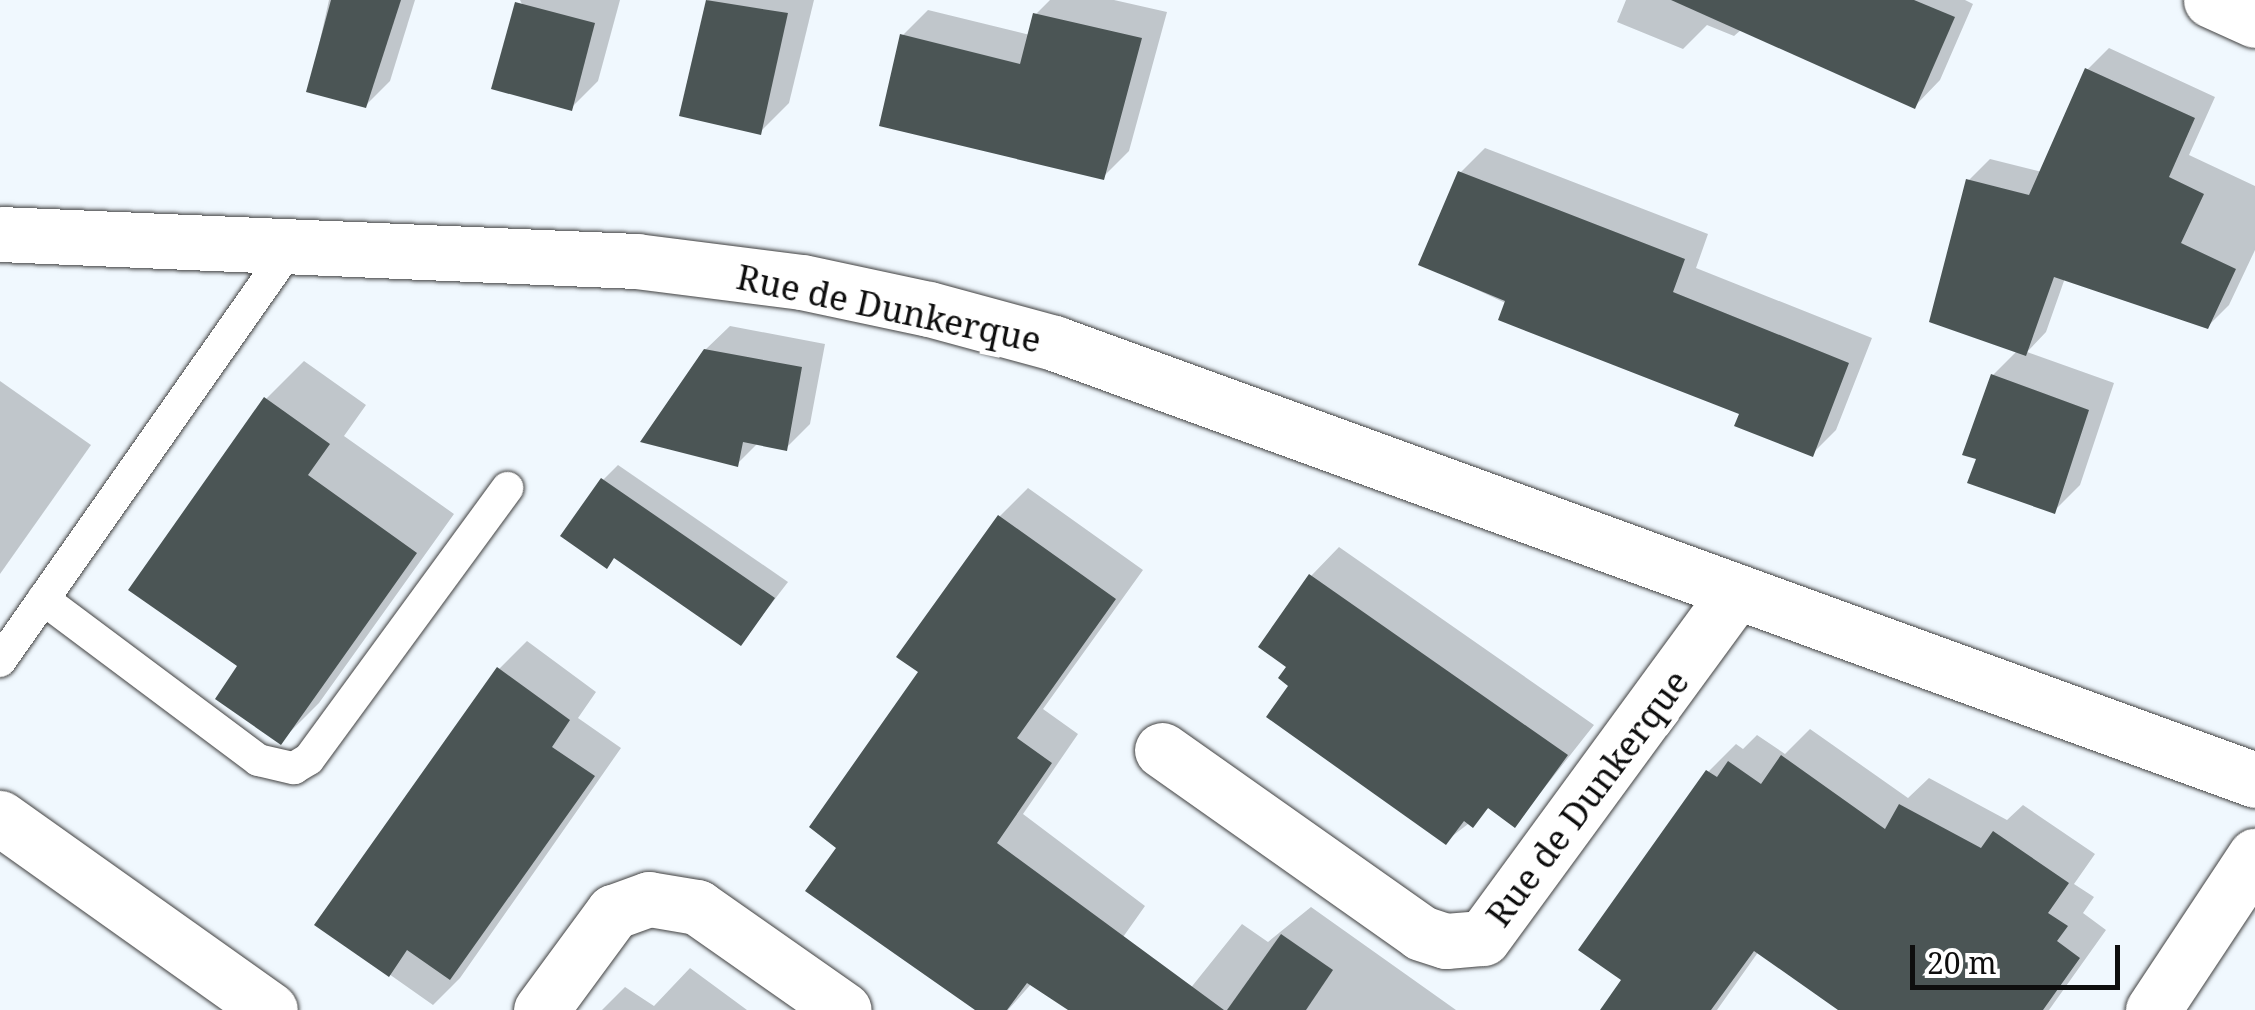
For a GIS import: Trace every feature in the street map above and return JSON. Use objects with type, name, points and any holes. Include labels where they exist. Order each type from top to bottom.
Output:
[{"type":"street","points":[[2212,0],[2255,20]]},
{"type":"street","name":"Rue de Dunkerque","points":[[0,234],[636,260],[802,282],[928,309],[1054,344],[2255,780]]},
{"type":"street","name":"Rue de Dunkerque","points":[[1162,750],[1421,933],[1446,941],[1483,938],[1736,592]]},
{"type":"street","points":[[0,818],[270,1010]]},
{"type":"street","points":[[2153,1010],[2255,856]]},
{"type":"street","points":[[540,1010],[613,912],[649,899],[696,907],[844,1010]]},
{"type":"lane","points":[[0,660],[292,244]]},
{"type":"lane","points":[[43,600],[258,760],[294,768],[308,759],[506,488]]},
{"type":"building","points":[[331,0],[401,0],[366,108],[306,92]]},
{"type":"building","points":[[706,0],[788,13],[761,135],[679,116]]},
{"type":"building","points":[[1671,0],[1914,0],[1955,17],[1915,109]]},
{"type":"building","points":[[515,2],[595,23],[572,111],[491,89]]},
{"type":"building","points":[[1033,13],[1142,38],[1104,180],[879,126],[900,34],[1020,64]]},
{"type":"building","points":[[2085,68],[2195,118],[2169,177],[2204,194],[2181,243],[2236,269],[2208,329],[2054,277],[2026,356],[1929,322],[1966,179],[2029,195]]},
{"type":"building","points":[[1458,171],[1685,259],[1673,292],[1849,363],[1813,457],[1734,426],[1739,414],[1498,320],[1505,301],[1418,265]]},
{"type":"building","points":[[704,349],[802,367],[787,451],[743,442],[738,467],[640,442]]},
{"type":"building","points":[[1991,374],[2089,410],[2055,514],[1967,483],[1976,459],[1962,455]]},
{"type":"building","points":[[264,397],[330,444],[308,475],[417,553],[281,745],[215,699],[237,666],[128,590]]},
{"type":"building","points":[[601,478],[775,598],[741,646],[614,558],[607,569],[560,536]]},
{"type":"building","points":[[998,515],[1116,599],[1017,738],[1052,763],[997,843],[1224,1010],[1068,1010],[1027,983],[1007,1010],[975,1010],[805,891],[836,848],[809,827],[918,672],[896,657]]},
{"type":"building","points":[[1309,574],[1568,755],[1515,828],[1488,808],[1473,828],[1464,821],[1446,845],[1266,717],[1288,686],[1278,678],[1286,667],[1258,647]]},
{"type":"building","points":[[497,667],[570,720],[552,747],[595,776],[450,980],[407,950],[389,977],[314,925]]},
{"type":"building","points":[[1781,755],[1885,829],[1899,804],[1981,848],[1993,831],[2069,883],[2048,913],[2068,926],[2057,941],[2080,958],[2043,1010],[1838,1010],[1754,951],[1711,1010],[1600,1010],[1621,980],[1578,950],[1706,770],[1717,777],[1728,761],[1761,784]]},
{"type":"building","points":[[1281,934],[1333,970],[1306,1010],[1227,1010]]}]
